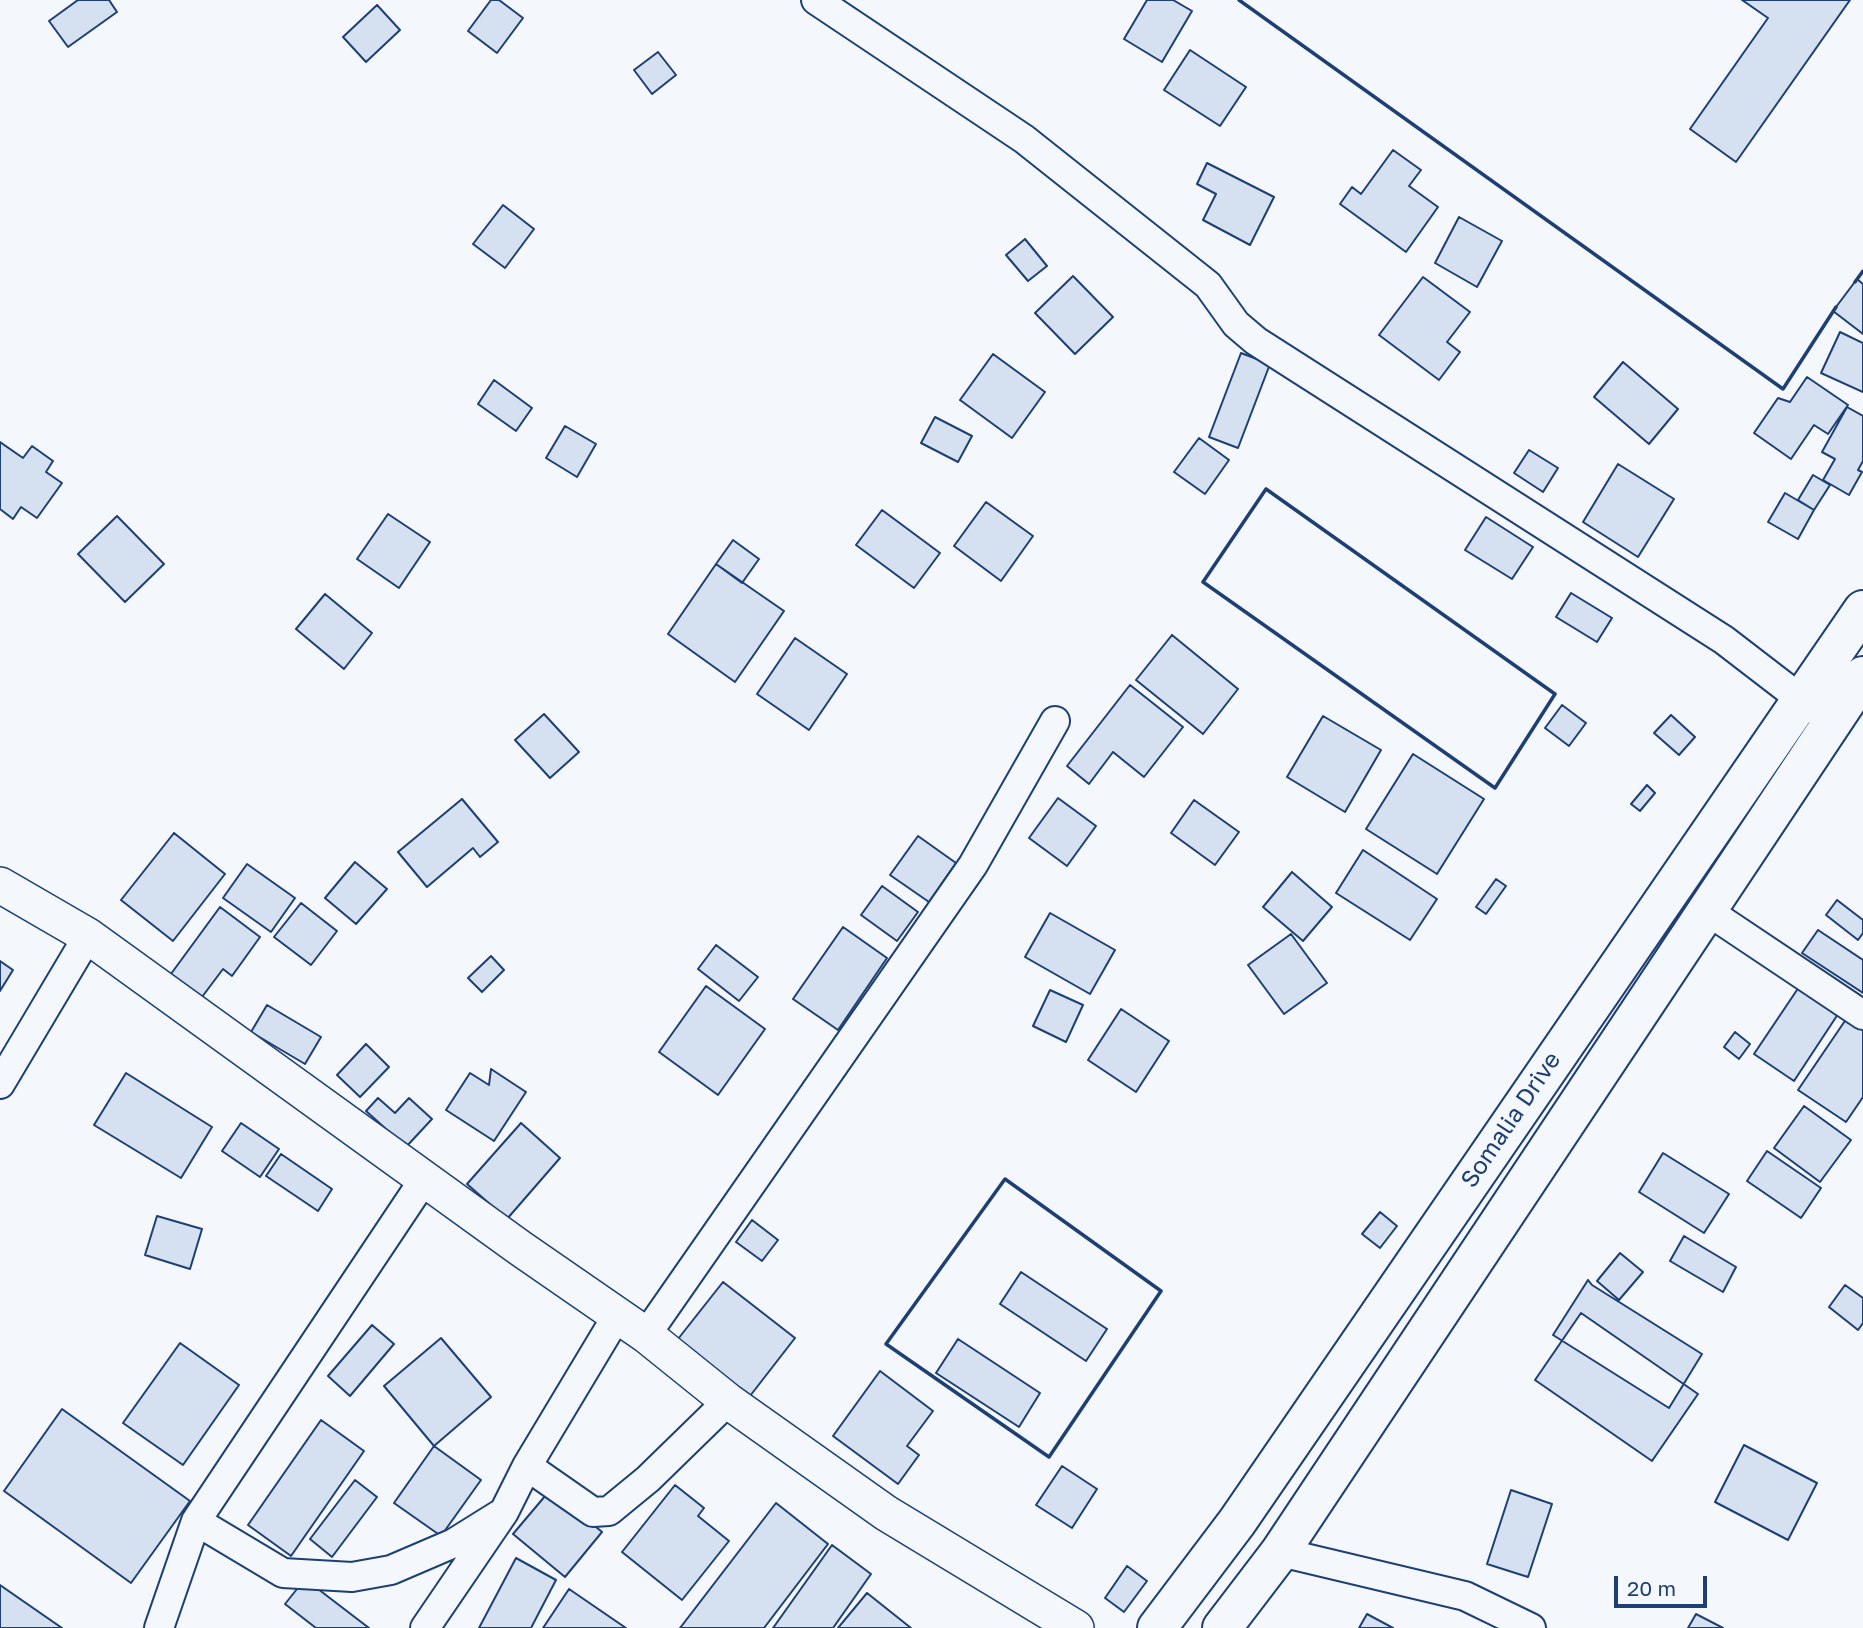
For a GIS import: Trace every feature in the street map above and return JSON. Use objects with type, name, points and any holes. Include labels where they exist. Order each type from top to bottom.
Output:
[{"type":"main road","name":"Somalia Drive","points":[[1157,1628],[1237,1522],[1863,610]]},
{"type":"main road","name":"Somalia Drive","points":[[1222,1628],[1280,1552],[1863,676]]},
{"type":"street","points":[[816,0],[1024,139],[1208,285],[1236,324],[1256,341],[1712,632],[1831,722]]},
{"type":"street","points":[[646,1335],[973,865],[1055,721]]},
{"type":"street","points":[[0,886],[88,936],[646,1335],[728,1401],[886,1513],[1076,1628]]},
{"type":"street","points":[[1706,910],[1863,1015]]},
{"type":"street","points":[[0,1084],[88,936]]},
{"type":"street","points":[[159,1628],[196,1521],[425,1178]]},
{"type":"street","points":[[425,1628],[504,1512],[527,1466],[617,1316]]},
{"type":"street","points":[[527,1466],[593,1512],[609,1511],[648,1479],[728,1401]]},
{"type":"street","points":[[196,1521],[283,1573],[352,1577],[391,1570],[454,1543],[504,1512]]},
{"type":"street","points":[[1280,1552],[1465,1596],[1531,1628]]},
{"type":"building","points":[[78,0],[109,0],[117,12],[68,47],[49,21]]},
{"type":"building","points":[[491,0],[499,0],[523,18],[497,53],[468,31]]},
{"type":"building","points":[[1147,0],[1173,0],[1192,11],[1162,62],[1124,39]]},
{"type":"building","points":[[1742,0],[1850,0],[1736,162],[1690,129],[1768,18]]},
{"type":"building","points":[[377,5],[400,30],[366,62],[343,37]]},
{"type":"building","points":[[1190,50],[1246,87],[1220,126],[1164,90]]},
{"type":"building","points":[[658,52],[676,75],[652,94],[634,70]]},
{"type":"building","points":[[1393,150],[1421,170],[1409,186],[1438,207],[1406,252],[1340,204],[1352,187],[1361,194]]},
{"type":"building","points":[[1207,163],[1274,197],[1250,245],[1203,220],[1216,194],[1197,184]]},
{"type":"building","points":[[503,205],[534,229],[505,268],[473,244]]},
{"type":"building","points":[[1459,217],[1502,241],[1477,287],[1435,263]]},
{"type":"building","points":[[1025,239],[1047,266],[1028,281],[1006,255]]},
{"type":"building","points":[[1073,276],[1113,317],[1075,354],[1035,313]]},
{"type":"building","points":[[1423,277],[1470,312],[1447,342],[1460,352],[1439,380],[1379,335]]},
{"type":"building","points":[[1857,279],[1863,284],[1863,334],[1833,311]]},
{"type":"building","points":[[1840,332],[1863,343],[1863,392],[1821,373]]},
{"type":"building","points":[[1241,353],[1270,364],[1238,448],[1209,437]]},
{"type":"building","points":[[993,354],[1045,392],[1012,438],[960,400]]},
{"type":"building","points":[[1623,362],[1678,409],[1649,444],[1594,397]]},
{"type":"building","points":[[1807,377],[1848,405],[1828,434],[1814,425],[1791,459],[1754,433],[1778,398],[1790,402]]},
{"type":"building","points":[[494,380],[532,408],[516,431],[478,404]]},
{"type":"building","points":[[1847,407],[1863,416],[1863,461],[1858,470],[1862,472],[1849,495],[1823,480],[1835,459],[1822,452]]},
{"type":"building","points":[[935,417],[972,436],[958,462],[921,443]]},
{"type":"building","points":[[565,426],[596,444],[577,477],[546,458]]},
{"type":"building","points":[[1199,438],[1229,460],[1205,494],[1174,472]]},
{"type":"building","points":[[0,442],[23,458],[32,446],[53,461],[46,472],[62,483],[37,518],[21,507],[13,519],[0,509]]},
{"type":"building","points":[[1529,450],[1558,468],[1543,492],[1514,473]]},
{"type":"building","points":[[1618,464],[1674,499],[1638,557],[1583,522]]},
{"type":"building","points":[[1813,475],[1830,485],[1814,510],[1798,500]]},
{"type":"building","points":[[1785,493],[1814,510],[1798,539],[1768,522]]},
{"type":"building","points":[[986,502],[1033,536],[1001,581],[954,546]]},
{"type":"building","points":[[882,510],[940,553],[914,588],[856,545]]},
{"type":"building","points":[[388,514],[430,542],[399,588],[357,559]]},
{"type":"building","points":[[117,516],[164,564],[125,602],[78,554]]},
{"type":"building","points":[[1486,517],[1533,547],[1512,579],[1465,550]]},
{"type":"building","points":[[733,540],[759,559],[742,583],[716,564]]},
{"type":"building","points":[[716,564],[784,611],[735,682],[668,634]]},
{"type":"building","points":[[1571,593],[1612,618],[1597,642],[1556,617]]},
{"type":"building","points":[[325,594],[372,633],[344,669],[296,629]]},
{"type":"building","points":[[1172,635],[1238,689],[1203,734],[1136,680]]},
{"type":"building","points":[[795,638],[847,674],[809,730],[757,694]]},
{"type":"building","points":[[1130,685],[1183,727],[1144,777],[1113,752],[1089,784],[1067,766]]},
{"type":"building","points":[[1562,705],[1586,723],[1569,746],[1545,728]]},
{"type":"building","points":[[544,714],[579,752],[550,778],[515,740]]},
{"type":"building","points":[[1671,715],[1695,737],[1679,755],[1654,733]]},
{"type":"building","points":[[1323,716],[1381,750],[1345,812],[1287,777]]},
{"type":"building","points":[[1413,754],[1484,799],[1437,874],[1366,829]]},
{"type":"building","points":[[1647,785],[1655,793],[1640,811],[1631,804]]},
{"type":"building","points":[[1058,798],[1096,826],[1067,866],[1029,838]]},
{"type":"building","points":[[462,799],[498,842],[480,857],[473,848],[427,887],[398,852]]},
{"type":"building","points":[[1194,800],[1239,832],[1215,865],[1171,833]]},
{"type":"building","points":[[174,833],[225,874],[173,941],[121,900]]},
{"type":"building","points":[[918,836],[956,863],[929,902],[890,875]]},
{"type":"building","points":[[1363,850],[1437,899],[1410,940],[1336,893]]},
{"type":"building","points":[[355,862],[387,889],[356,924],[325,898]]},
{"type":"building","points":[[247,864],[295,898],[271,932],[223,898]]},
{"type":"building","points":[[1292,872],[1332,907],[1303,941],[1263,907]]},
{"type":"building","points":[[1496,879],[1506,886],[1486,914],[1476,907]]},
{"type":"building","points":[[882,886],[918,912],[897,941],[861,915]]},
{"type":"building","points":[[1837,900],[1863,920],[1863,933],[1858,940],[1826,915]]},
{"type":"building","points":[[301,903],[337,931],[311,965],[274,937]]},
{"type":"building","points":[[220,907],[260,937],[232,976],[223,969],[199,1001],[168,978]]},
{"type":"building","points":[[1050,913],[1115,950],[1090,994],[1025,957]]},
{"type":"building","points":[[843,927],[887,958],[838,1030],[793,999]]},
{"type":"building","points":[[1818,930],[1863,960],[1863,993],[1802,953]]},
{"type":"building","points":[[1291,934],[1327,983],[1284,1014],[1248,965]]},
{"type":"building","points":[[716,945],[758,977],[739,1001],[698,969]]},
{"type":"building","points":[[491,956],[504,970],[482,992],[468,978]]},
{"type":"building","points":[[0,961],[13,970],[0,991]]},
{"type":"building","points":[[1803,981],[1842,1008],[1794,1081],[1754,1054]]},
{"type":"building","points":[[706,986],[765,1029],[718,1095],[659,1052]]},
{"type":"building","points":[[1050,990],[1083,1005],[1066,1042],[1033,1026]]},
{"type":"building","points":[[267,1005],[321,1037],[305,1064],[251,1032]]},
{"type":"building","points":[[1121,1009],[1169,1041],[1136,1092],[1088,1060]]},
{"type":"building","points":[[1853,1009],[1863,1016],[1863,1097],[1846,1122],[1798,1090]]},
{"type":"building","points":[[1735,1032],[1750,1044],[1739,1059],[1724,1047]]},
{"type":"building","points":[[366,1044],[389,1067],[360,1097],[337,1075]]},
{"type":"building","points":[[491,1069],[526,1092],[494,1141],[446,1110],[470,1073],[489,1085]]},
{"type":"building","points":[[126,1073],[212,1127],[181,1178],[94,1125]]},
{"type":"building","points":[[378,1098],[395,1113],[409,1098],[432,1119],[406,1147],[366,1111]]},
{"type":"building","points":[[1804,1106],[1851,1140],[1820,1182],[1774,1148]]},
{"type":"building","points":[[241,1123],[279,1149],[260,1177],[222,1151]]},
{"type":"building","points":[[521,1123],[560,1158],[507,1219],[467,1184]]},
{"type":"building","points":[[1767,1151],[1821,1188],[1801,1218],[1747,1181]]},
{"type":"building","points":[[1663,1153],[1729,1194],[1704,1233],[1639,1192]]},
{"type":"building","points":[[281,1154],[332,1189],[318,1211],[266,1176]]},
{"type":"building","points":[[1380,1212],[1397,1226],[1380,1248],[1362,1234]]},
{"type":"building","points":[[157,1216],[202,1229],[190,1269],[145,1255]]},
{"type":"building","points":[[752,1220],[778,1240],[762,1261],[736,1242]]},
{"type":"building","points":[[1684,1236],[1736,1267],[1723,1292],[1670,1261]]},
{"type":"building","points":[[1620,1253],[1643,1272],[1619,1300],[1597,1281]]},
{"type":"building","points":[[1021,1272],[1107,1329],[1086,1361],[1000,1304]]},
{"type":"building","points":[[1588,1280],[1702,1354],[1669,1408],[1553,1335]]},
{"type":"building","points":[[723,1282],[795,1338],[750,1396],[678,1339]]},
{"type":"building","points":[[1845,1285],[1863,1298],[1863,1323],[1858,1330],[1829,1307]]},
{"type":"building","points":[[1581,1313],[1698,1394],[1652,1461],[1535,1380]]},
{"type":"building","points":[[372,1325],[394,1344],[350,1396],[328,1376]]},
{"type":"building","points":[[441,1338],[491,1397],[434,1446],[384,1386]]},
{"type":"building","points":[[958,1339],[1040,1393],[1019,1427],[936,1373]]},
{"type":"building","points":[[180,1343],[239,1385],[183,1465],[123,1423]]},
{"type":"building","points":[[880,1371],[933,1411],[907,1446],[919,1455],[898,1484],[833,1436]]},
{"type":"building","points":[[62,1409],[190,1501],[131,1583],[4,1491]]},
{"type":"building","points":[[321,1420],[364,1451],[291,1556],[248,1525]]},
{"type":"building","points":[[1744,1445],[1817,1483],[1788,1540],[1715,1502]]},
{"type":"building","points":[[434,1446],[481,1480],[441,1536],[394,1503]]},
{"type":"building","points":[[1062,1466],[1097,1489],[1072,1528],[1036,1505]]},
{"type":"building","points":[[355,1480],[377,1497],[332,1557],[310,1539]]},
{"type":"building","points":[[675,1485],[704,1508],[698,1516],[729,1541],[682,1600],[622,1552]]},
{"type":"building","points":[[551,1489],[602,1532],[565,1577],[513,1534]]},
{"type":"building","points":[[1511,1490],[1552,1504],[1528,1577],[1487,1564]]},
{"type":"building","points":[[776,1503],[828,1544],[764,1628],[680,1628]]},
{"type":"building","points":[[832,1545],[871,1574],[833,1628],[773,1628]]},
{"type":"building","points":[[516,1558],[556,1580],[531,1628],[479,1628]]},
{"type":"building","points":[[1127,1566],[1147,1581],[1124,1612],[1105,1598]]},
{"type":"building","points":[[305,1579],[369,1628],[316,1628],[285,1604]]},
{"type":"building","points":[[0,1585],[62,1628],[0,1628]]},
{"type":"building","points":[[569,1589],[626,1628],[543,1628]]},
{"type":"building","points":[[867,1593],[911,1628],[838,1628]]},
{"type":"building","points":[[1367,1614],[1393,1628],[1359,1628]]},
{"type":"building","points":[[1696,1614],[1723,1628],[1688,1628]]},
{"type":"wall","points":[[1239,0],[1783,389],[1836,307]]},
{"type":"wall","points":[[1855,282],[1863,271]]},
{"type":"wall","points":[[1266,489],[1555,694],[1495,788],[1203,582],[1266,489]]},
{"type":"wall","points":[[1005,1179],[1161,1291],[1049,1457],[886,1344],[1005,1179]]}]
